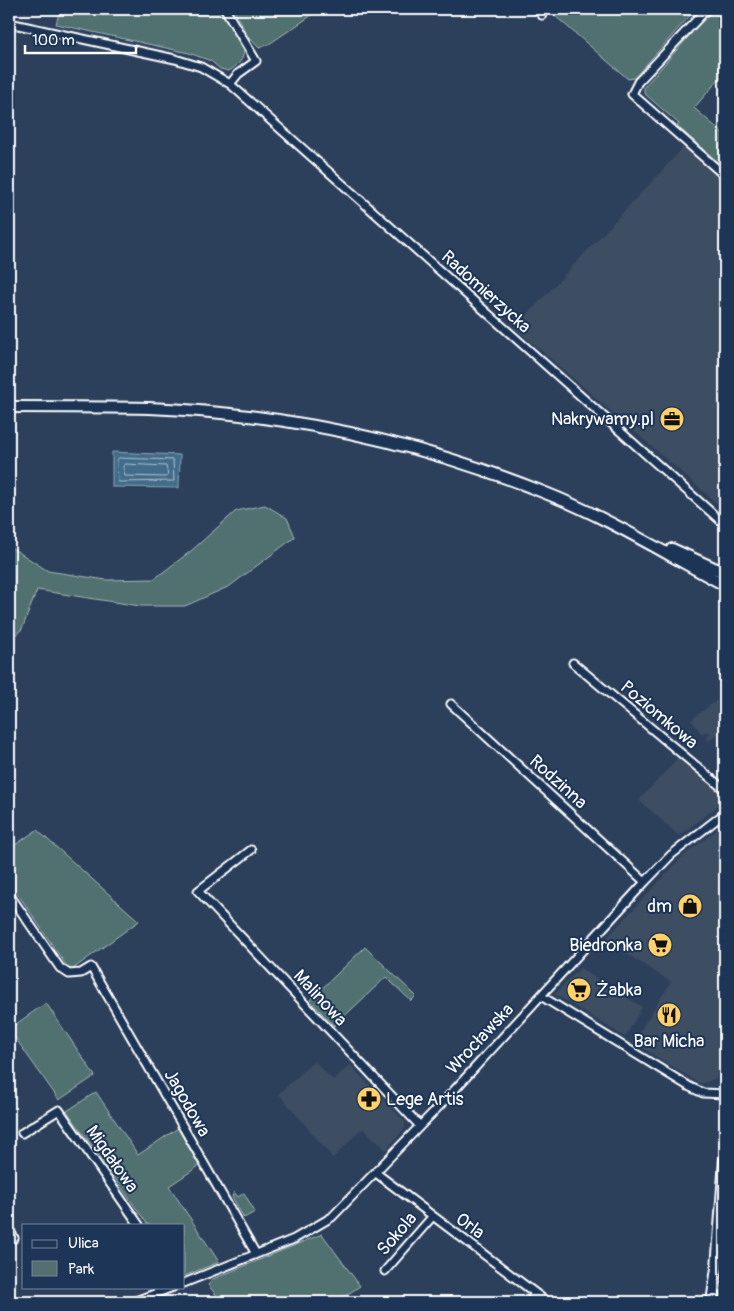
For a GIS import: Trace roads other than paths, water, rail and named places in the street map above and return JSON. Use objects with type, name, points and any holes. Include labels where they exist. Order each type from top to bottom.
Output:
[{"type":"street","points":[[225,9],[252,64],[230,84]]},
{"type":"street","points":[[536,9],[542,14]]},
{"type":"street","points":[[707,9],[638,82],[632,94],[725,176]]},
{"type":"street","name":"Radomierzycka","points":[[9,22],[201,67],[230,84],[722,522]]},
{"type":"street","points":[[9,407],[150,408],[278,420],[363,435],[459,460],[543,492],[725,573]]},
{"type":"street","points":[[623,528],[725,584]]},
{"type":"street","name":"Poziomkowa","points":[[573,663],[725,790]]},
{"type":"street","name":"Rodzinna","points":[[451,704],[645,882]]},
{"type":"street","name":"Wrocławska","points":[[185,1283],[320,1226],[344,1207],[671,855],[725,812]]},
{"type":"street","name":"Malinowa","points":[[251,850],[198,891],[420,1126]]},
{"type":"street","name":"Jagodowa","points":[[9,894],[60,968],[69,974],[81,973],[91,967],[256,1254]]},
{"type":"street","points":[[541,996],[690,1087],[703,1093],[725,1094]]},
{"type":"street","name":"Migdałowa","points":[[22,1133],[59,1110],[138,1224]]},
{"type":"street","points":[[712,1302],[717,1268],[725,1160]]},
{"type":"street","name":"Orla","points":[[376,1173],[432,1217],[548,1302]]},
{"type":"street","name":"Sokola","points":[[385,1271],[432,1217]]},
{"type":"street","points":[[9,1230],[14,1238]]},
{"type":"street","points":[[133,1302],[171,1288]]},
{"type":"street","points":[[530,1302],[535,1293]]},
{"type":"water","points":[[112,452],[180,455],[179,488],[112,487]]},
{"type":"place","name":"Nakrywamy.pl","points":[[672,419]]},
{"type":"place","name":"dm","points":[[690,906]]},
{"type":"place","name":"Biedronka","points":[[660,945]]},
{"type":"place","name":"Żabka","points":[[579,990]]},
{"type":"place","name":"Bar Micha","points":[[669,1015]]},
{"type":"place","name":"Lege Artis","points":[[369,1099]]}]
